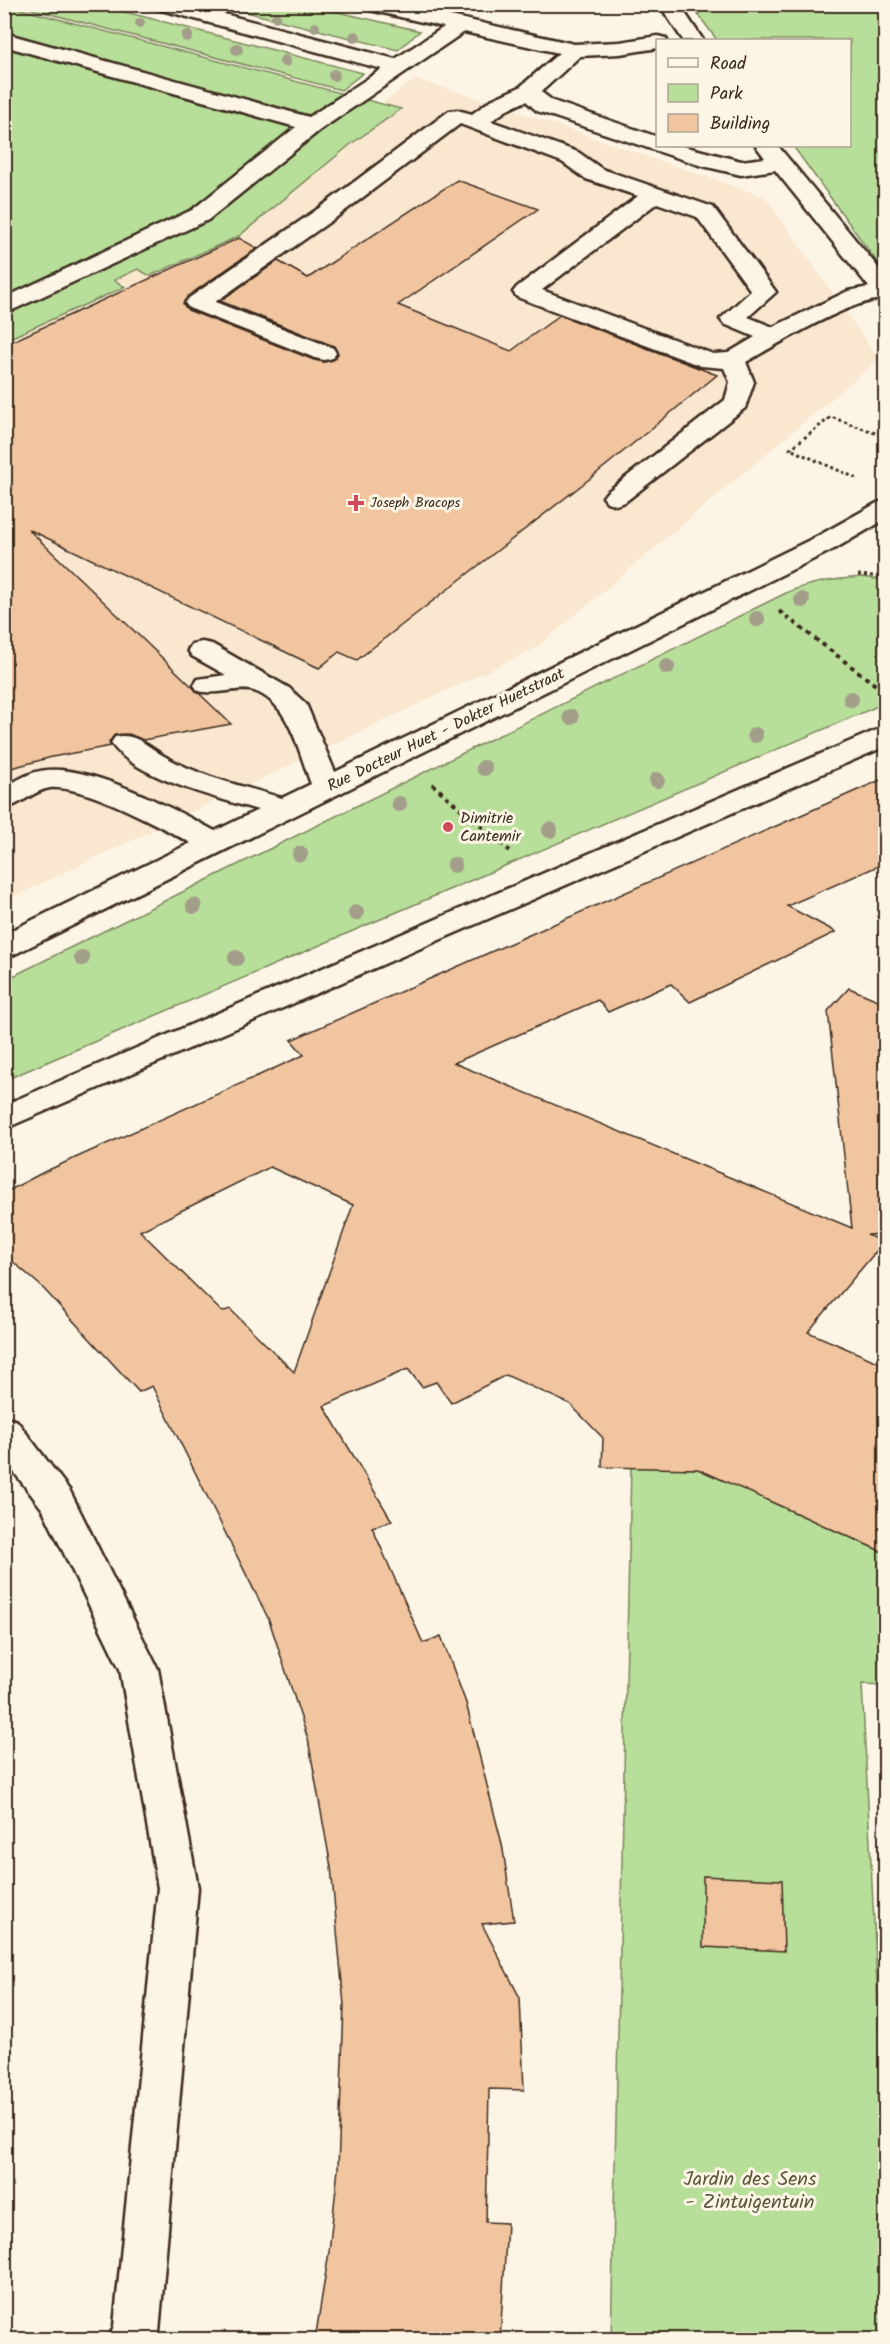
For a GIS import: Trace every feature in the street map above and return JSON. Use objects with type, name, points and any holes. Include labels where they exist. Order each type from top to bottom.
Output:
[{"type":"street","points":[[161,4],[396,66]]},
{"type":"street","points":[[368,4],[574,50],[620,48],[656,42]]},
{"type":"street","points":[[669,4],[684,39]]},
{"type":"street","points":[[4,307],[200,215],[312,125],[396,66],[459,26]]},
{"type":"street","points":[[4,39],[312,125]]},
{"type":"street","points":[[475,122],[499,105],[528,92],[574,50]]},
{"type":"street","points":[[528,92],[545,106],[656,144]]},
{"type":"street","points":[[324,353],[197,303],[330,211],[457,116],[570,157],[594,174],[705,212],[764,292],[732,319],[774,336]]},
{"type":"street","points":[[665,147],[741,168],[774,154],[885,292]]},
{"type":"street","points":[[654,195],[525,292],[710,361],[733,360],[774,336],[856,296],[885,292]]},
{"type":"street","points":[[616,497],[736,403],[741,382],[733,360]]},
{"type":"street","name":"Rue Docteur Huet - Dokter Huetstraat","points":[[4,947],[827,542],[885,508]]},
{"type":"street","points":[[202,650],[279,694],[296,710],[327,788]]},
{"type":"street","points":[[208,685],[258,682]]},
{"type":"street","points":[[4,1118],[885,735]]},
{"type":"street","points":[[125,743],[141,758],[175,772],[285,809]]},
{"type":"street","points":[[4,800],[45,779],[70,779],[173,821],[215,844]]},
{"type":"street","points":[[4,1431],[57,1501],[139,1669],[178,1888],[136,2332],[132,2340]]},
{"type":"path","points":[[865,482],[790,448],[831,417],[885,437]]},
{"type":"path","points":[[774,607],[885,693]]},
{"type":"path","points":[[426,778],[511,852]]},
{"type":"shaded area","name":"Joseph Bracops","points":[[415,79],[484,100],[765,197],[879,359],[536,648],[5,901],[5,340],[124,288],[113,280],[138,269],[150,276],[401,110],[381,104]]},
{"type":"green space","points":[[5,5],[401,109],[351,144],[239,236],[150,276],[138,269],[114,280],[125,287],[5,340]]},
{"type":"green space","points":[[16,5],[98,5],[363,73],[341,90]]},
{"type":"green space","points":[[218,5],[308,5],[420,31],[398,50]]},
{"type":"green space","points":[[691,5],[885,5],[885,273],[794,147],[851,147],[851,39],[716,39]]},
{"type":"green space","points":[[861,577],[885,580],[885,703],[5,1080],[5,980],[788,592],[824,582]]},
{"type":"green space","name":"Jardin des Sens - Zintuigentuin","points":[[631,1466],[698,1469],[885,1553],[885,1685],[862,1684],[880,2044],[880,2140],[885,2156],[885,2339],[611,2340]]},
{"type":"building","points":[[457,180],[538,209],[398,305],[511,351],[560,315],[717,375],[592,477],[357,660],[339,652],[319,668],[28,529],[231,724],[143,740],[129,734],[115,735],[109,742],[111,746],[52,757],[4,770],[4,345],[239,238],[257,248],[188,296],[183,304],[188,310],[314,360],[324,362],[333,360],[338,354],[334,346],[220,301],[278,261],[308,278]]},
{"type":"building","points":[[885,778],[885,863],[787,906],[836,932],[690,1002],[671,984],[608,1012],[598,1000],[454,1063],[852,1228],[828,1011],[849,988],[885,1003],[885,1234],[867,1235],[884,1242],[808,1332],[885,1365],[885,1553],[698,1469],[602,1467],[603,1438],[570,1404],[506,1375],[451,1403],[436,1382],[422,1387],[408,1369],[324,1406],[392,1521],[372,1527],[423,1643],[441,1636],[466,1703],[502,1844],[514,1921],[482,1924],[520,1998],[524,2090],[489,2089],[486,2222],[507,2223],[500,2340],[315,2340],[329,2252],[338,2169],[344,2005],[331,1867],[308,1739],[269,1620],[152,1386],[139,1392],[41,1286],[4,1254],[4,1193],[44,1172],[304,1055],[291,1040]],"holes":[[[270,1167],[353,1205],[294,1372],[230,1309],[222,1312],[140,1231]]]},
{"type":"building","points":[[703,1876],[782,1880],[784,1951],[703,1947]]},
{"type":"place","name":"Joseph Bracops","points":[[356,503]]},
{"type":"place","name":"Dimitrie Cantemir","points":[[448,827]]}]
